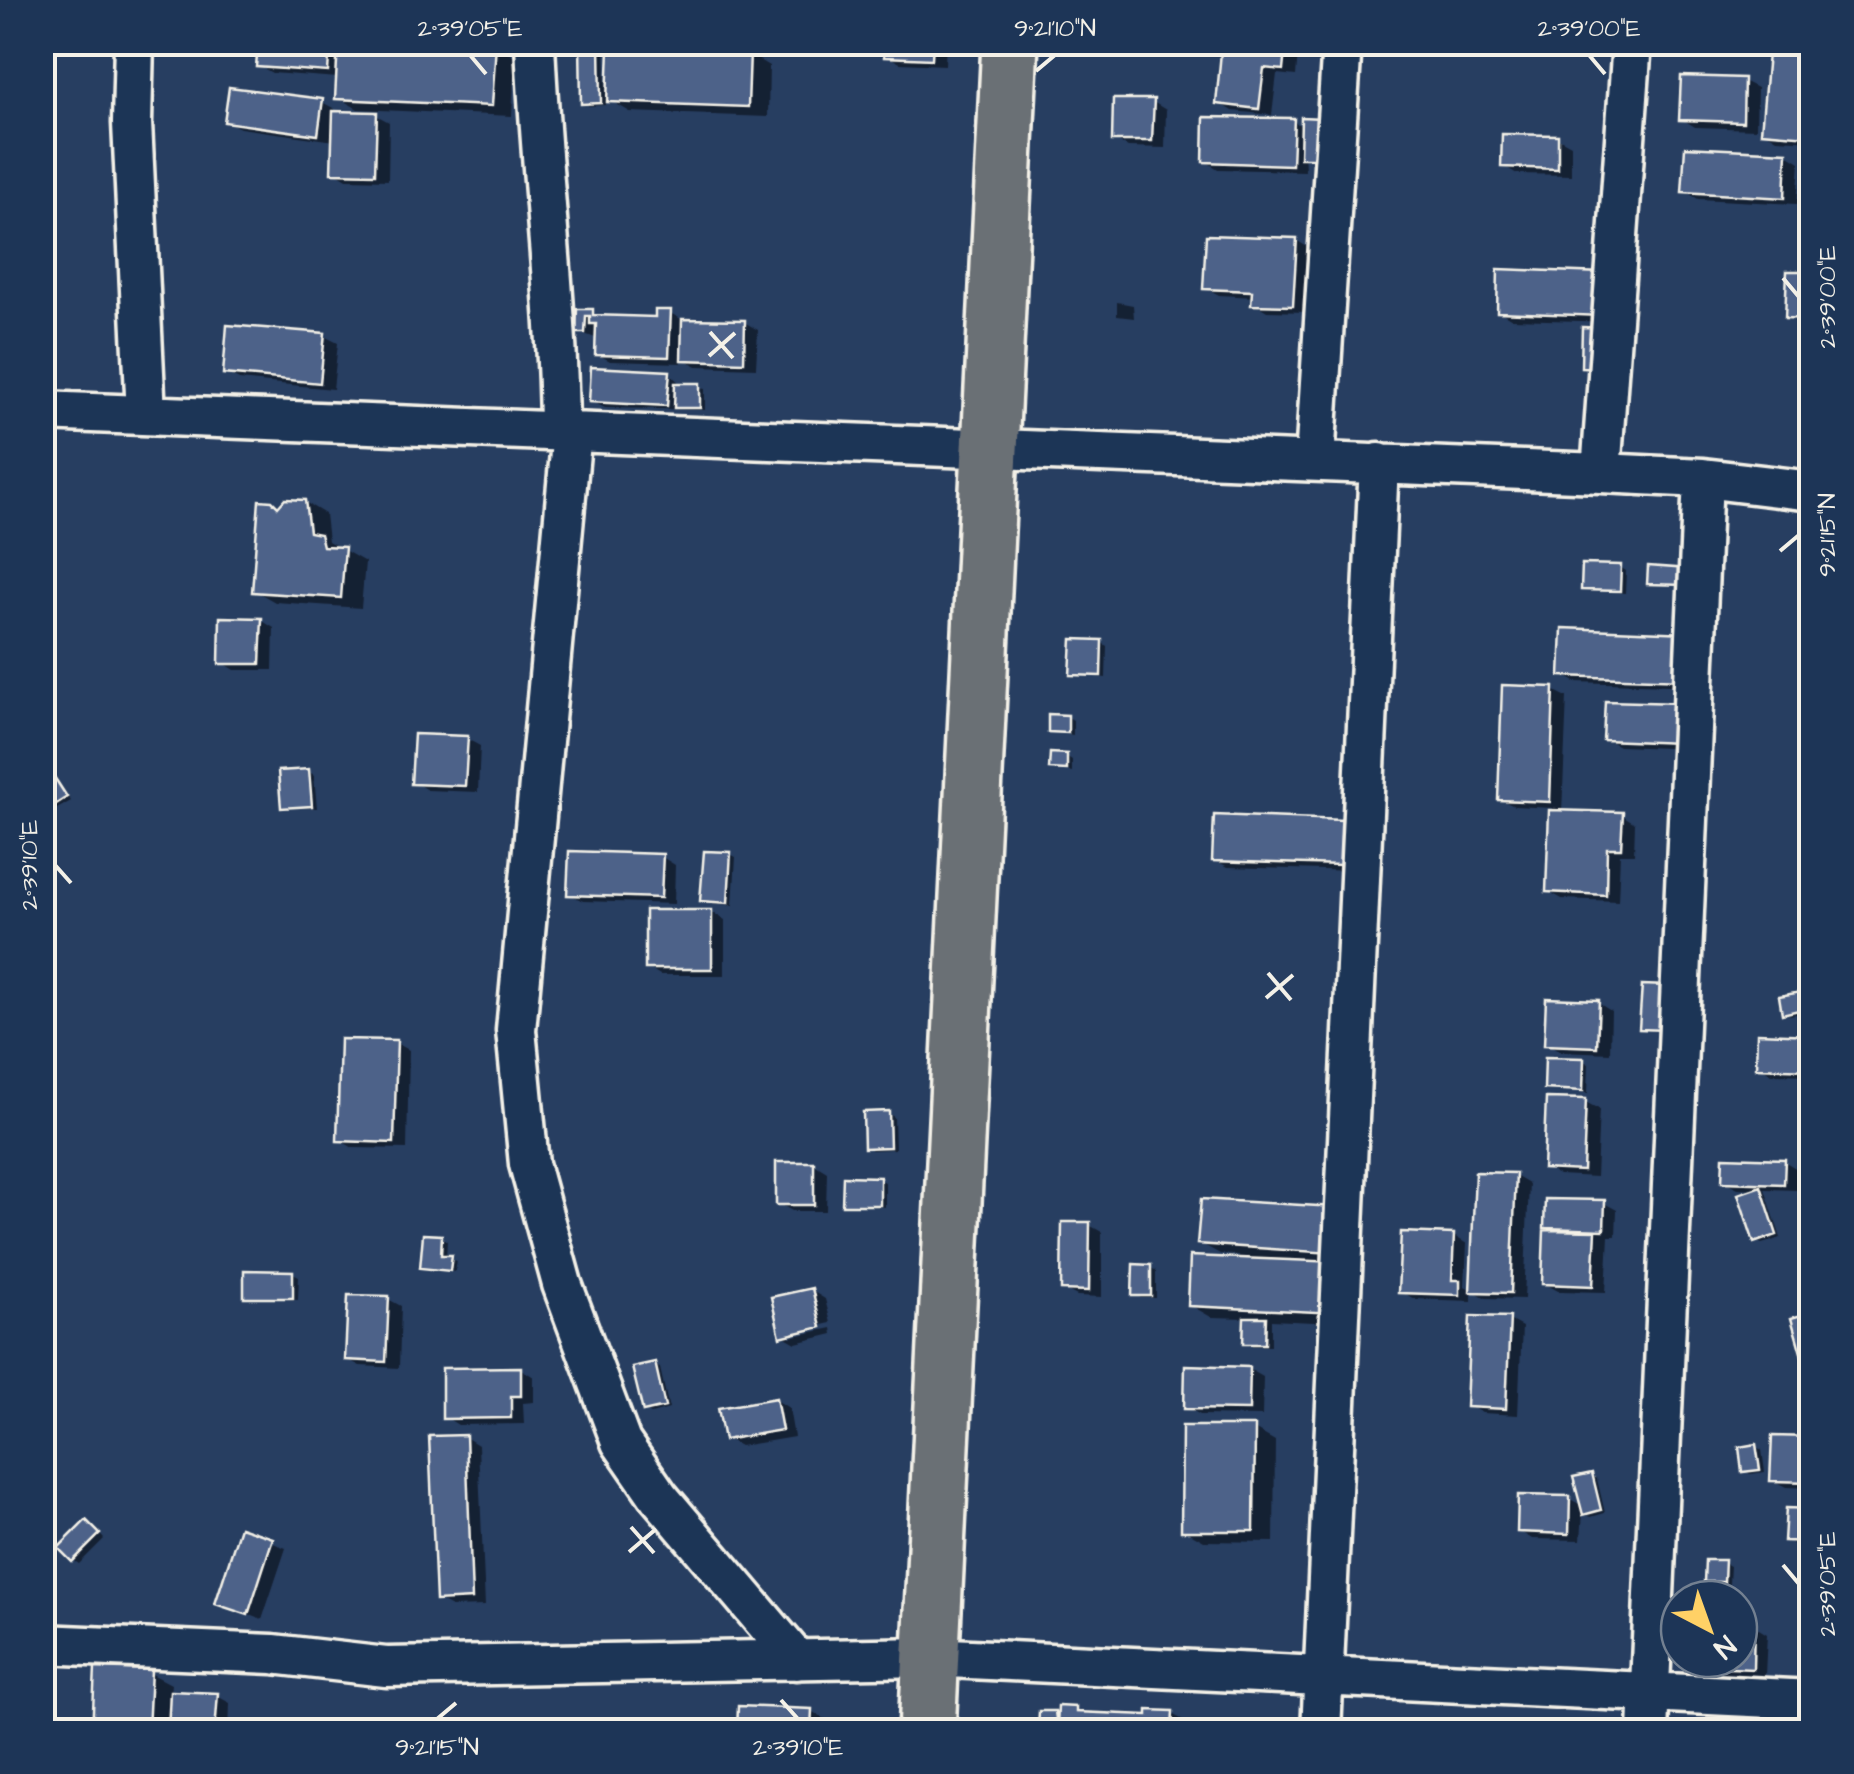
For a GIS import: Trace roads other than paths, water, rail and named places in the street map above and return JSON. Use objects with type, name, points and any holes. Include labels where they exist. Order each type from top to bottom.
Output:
[{"type":"main road","points":[[927,1732],[1010,42]]},
{"type":"street","points":[[134,42],[132,123],[146,415]]},
{"type":"street","points":[[536,42],[542,195],[566,431],[516,1030],[529,1164],[562,1284],[621,1442],[659,1497],[797,1660]]},
{"type":"street","points":[[1314,461],[1342,42]]},
{"type":"street","points":[[1601,473],[1632,42]]},
{"type":"street","points":[[42,412],[1379,463],[1703,478],[1812,491]]},
{"type":"street","points":[[1321,1732],[1379,463]]},
{"type":"street","points":[[1648,1732],[1703,478]]},
{"type":"street","points":[[42,1644],[274,1654],[386,1667],[929,1657],[1812,1700]]}]
